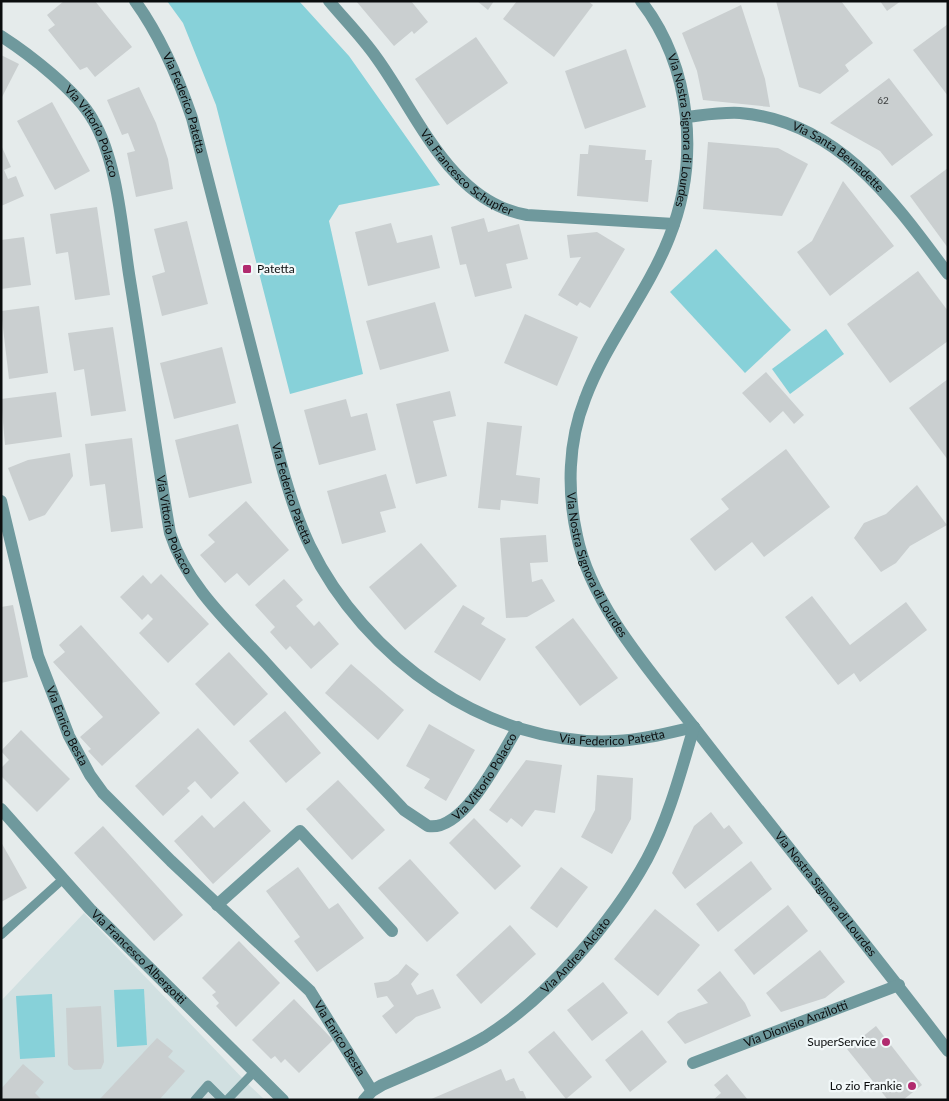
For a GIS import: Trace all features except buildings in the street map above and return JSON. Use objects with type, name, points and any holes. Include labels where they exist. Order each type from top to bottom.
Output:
[{"type":"street","name":"Via Federico Patetta","points":[[135,1],[158,36],[184,95],[280,460],[296,512],[310,546],[344,601],[376,640],[396,658],[439,690],[465,705],[518,727],[558,737],[604,741],[648,737],[694,727]]},
{"type":"street","name":"Via Francesco Schupfer","points":[[329,1],[375,55],[444,158],[465,182],[487,200],[511,211],[527,215],[674,224]]},
{"type":"street","name":"Via Nostra Signora di Lourdes","points":[[641,1],[655,21],[671,52],[681,85],[686,117],[685,172],[674,224],[655,266],[610,346],[585,397],[574,440],[571,483],[576,535],[583,559],[594,585],[626,636],[694,727],[948,1051]]},
{"type":"street","name":"Via Vittorio Polacco","points":[[1,36],[55,78],[82,104],[93,119],[102,138],[121,219],[170,533],[183,565],[196,586],[400,806],[428,826],[446,824],[462,812],[475,797],[518,727]]},
{"type":"street","name":"Via Santa Bernadette","points":[[686,117],[738,113],[768,117],[831,144],[883,190],[948,274]]},
{"type":"street","name":"Via Enrico Besta","points":[[1,501],[34,642],[52,694],[79,755],[103,793],[217,905],[310,992],[368,1095]]},
{"type":"street","name":"Via Andrea Alciato","points":[[368,1095],[483,1038],[532,1002],[574,958],[623,896],[647,859],[665,819],[694,727]]},
{"type":"street","name":"Via Francesco Albergotti","points":[[1,809],[63,879],[253,1073],[283,1100]]},
{"type":"street","points":[[217,905],[300,830],[392,930]]},
{"type":"street","name":"Via Dionisio Anzilotti","points":[[693,1063],[898,985]]},
{"type":"lane","points":[[1,934],[63,879]]},
{"type":"lane","points":[[227,1100],[253,1073]]},
{"type":"lane","points":[[195,1100],[208,1085],[223,1100]]},
{"type":"shaded area","points":[[167,1],[299,1],[349,56],[440,185],[339,205],[329,221],[363,374],[290,394],[216,105],[183,23]]},
{"type":"shaded area","points":[[716,249],[791,330],[745,373],[670,292]]},
{"type":"shaded area","points":[[826,329],[844,354],[790,394],[772,369]]},
{"type":"shaded area","points":[[84,913],[265,1100],[1,1100],[1,1001]]},
{"type":"shaded area","points":[[144,989],[147,1045],[117,1047],[114,990]]},
{"type":"shaded area","points":[[52,994],[55,1057],[20,1059],[16,996]]},
{"type":"place","name":"Patetta","points":[[247,269]]},
{"type":"place","name":"SuperService","points":[[886,1042]]},
{"type":"place","name":"Lo zio Frankie","points":[[912,1086]]}]
